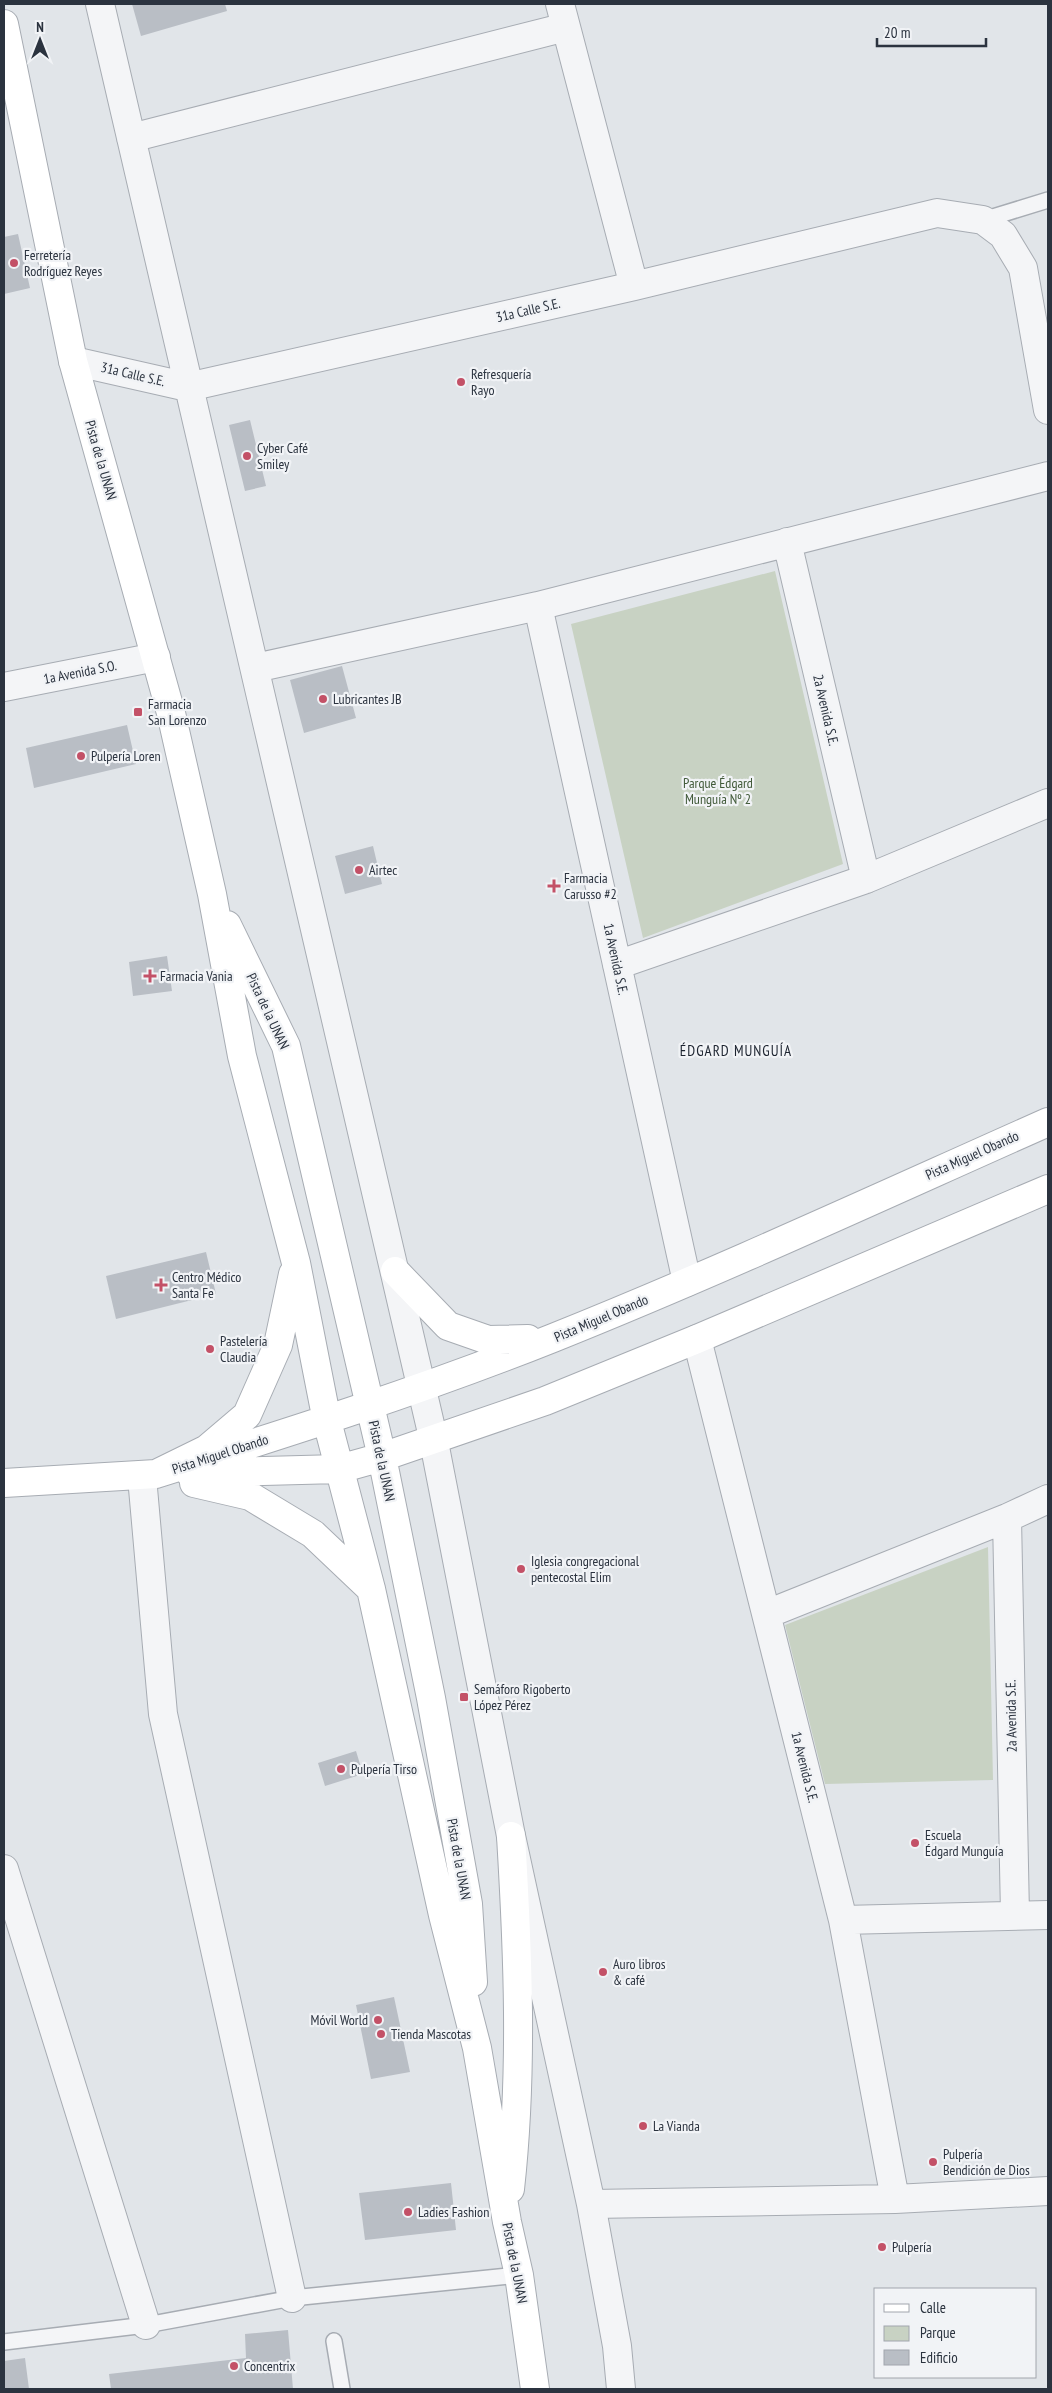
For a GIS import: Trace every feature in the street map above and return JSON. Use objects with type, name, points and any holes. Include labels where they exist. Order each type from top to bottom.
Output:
[{"type":"main road","name":"Pista de la UNAN","points":[[4,24],[73,361],[156,657],[212,894],[242,1056],[296,1263],[327,1421],[371,1589],[443,1915],[477,2048],[506,2222],[519,2275],[535,2389]]},
{"type":"main road","name":"Pista de la UNAN","points":[[212,894],[286,1046],[382,1456],[431,1698],[468,1904],[477,2048]]},
{"type":"main road","name":"Pista Miguel Obando","points":[[149,1476],[327,1421],[552,1338],[687,1282],[1048,1122]]},
{"type":"main road","name":"Pista Miguel Obando","points":[[149,1476],[339,1469],[382,1456],[433,1437],[545,1401],[697,1339],[1048,1189]]},
{"type":"main road","points":[[149,1476],[208,1449],[248,1415],[278,1345],[296,1263]]},
{"type":"main road","points":[[395,1271],[448,1326],[488,1340],[552,1338]]},
{"type":"main road","points":[[4,1483],[149,1476],[250,1496],[313,1534],[371,1589]]},
{"type":"main road","points":[[506,2222],[516,2130],[516,1926],[511,1836]]},
{"type":"street","points":[[100,4],[395,1271],[420,1388],[433,1437],[511,1836],[591,2204],[617,2346],[621,2389]]},
{"type":"street","points":[[131,138],[563,15],[634,286]]},
{"type":"street","name":"31a Calle S.E.","points":[[73,361],[188,387],[634,286],[937,213],[983,220]]},
{"type":"street","points":[[983,220],[1003,235],[1024,268],[1048,410]]},
{"type":"street","points":[[254,668],[538,606],[1048,476]]},
{"type":"street","name":"2a Avenida S.E.","points":[[787,542],[866,878]]},
{"type":"street","name":"1a Avenida S.E.","points":[[538,606],[687,1282]]},
{"type":"street","name":"1a Avenida S.O.","points":[[4,687],[156,657]]},
{"type":"street","points":[[617,965],[866,878],[1048,803]]},
{"type":"street","name":"1a Avenida S.E.","points":[[697,1339],[843,1920],[895,2199]]},
{"type":"street","points":[[149,1476],[163,1714],[292,2298]]},
{"type":"street","points":[[767,1614],[1007,1518],[1048,1499]]},
{"type":"street","name":"2a Avenida S.E.","points":[[1007,1518],[1015,1915]]},
{"type":"street","points":[[4,1869],[146,2325]]},
{"type":"street","points":[[843,1920],[1048,1915]]},
{"type":"street","points":[[591,2204],[895,2199],[1048,2191]]},
{"type":"lane","points":[[983,220],[1048,200]]},
{"type":"lane","points":[[4,2342],[146,2325],[292,2298],[519,2275]]},
{"type":"lane","points":[[334,2341],[342,2389]]},
{"type":"green space","name":"Parque Édgard Munguía Nº 2","points":[[775,571],[843,864],[643,938],[571,624]]},
{"type":"green space","points":[[988,1547],[993,1780],[825,1784],[785,1625]]},
{"type":"building","points":[[132,4],[225,4],[227,11],[141,36]]},
{"type":"building","name":"Ferretería Rodríguez Reyes","points":[[18,234],[30,288],[4,294],[4,237]]},
{"type":"building","name":"Cyber Café Smiley","points":[[250,420],[266,486],[245,491],[229,425]]},
{"type":"building","name":"Lubricantes JB","points":[[342,666],[356,718],[304,733],[290,680]]},
{"type":"building","name":"Pulpería Loren","points":[[127,725],[136,764],[34,788],[26,748]]},
{"type":"building","name":"Airtec","points":[[373,846],[382,884],[345,894],[335,856]]},
{"type":"building","name":"Farmacia Vania","points":[[167,956],[172,991],[133,996],[129,962]]},
{"type":"building","name":"Centro Médico Santa Fe","points":[[206,1252],[216,1294],[116,1319],[106,1276]]},
{"type":"building","name":"Pulpería Tirso","points":[[356,1751],[363,1774],[325,1786],[318,1763]]},
{"type":"building","points":[[394,1997],[410,2072],[371,2079],[356,2005]]},
{"type":"building","name":"Ladies Fashion","points":[[451,2183],[456,2230],[365,2240],[359,2193]]},
{"type":"building","name":"Concentrix","points":[[288,2330],[293,2389],[111,2389],[109,2374],[246,2358],[245,2334]]},
{"type":"building","points":[[25,2358],[29,2389],[4,2389],[4,2361]]},
{"type":"place","name":"Ferretería Rodríguez Reyes","points":[[14,263]]},
{"type":"place","name":"Refresquería Rayo","points":[[461,382]]},
{"type":"place","name":"Cyber Café Smiley","points":[[247,456]]},
{"type":"place","name":"Lubricantes JB","points":[[323,699]]},
{"type":"place","name":"Farmacia San Lorenzo","points":[[138,712]]},
{"type":"place","name":"Pulpería Loren","points":[[81,756]]},
{"type":"place","name":"Airtec","points":[[359,870]]},
{"type":"place","name":"Farmacia Carusso #2","points":[[554,886]]},
{"type":"place","name":"Farmacia Vania","points":[[150,976]]},
{"type":"place","name":"Centro Médico Santa Fe","points":[[161,1285]]},
{"type":"place","name":"Pastelería Claudia","points":[[210,1349]]},
{"type":"place","name":"Iglesia congregacional pentecostal Elim","points":[[521,1569]]},
{"type":"place","name":"Semáforo Rigoberto López Pérez","points":[[464,1697]]},
{"type":"place","name":"Pulpería Tirso","points":[[341,1769]]},
{"type":"place","name":"Escuela Édgard Munguía","points":[[915,1843]]},
{"type":"place","name":"Auro libros & café","points":[[603,1972]]},
{"type":"place","name":"Móvil World","points":[[378,2020]]},
{"type":"place","name":"Tienda Mascotas","points":[[381,2034]]},
{"type":"place","name":"La Vianda","points":[[643,2126]]},
{"type":"place","name":"Pulpería Bendición de Dios","points":[[933,2162]]},
{"type":"place","name":"Ladies Fashion","points":[[408,2212]]},
{"type":"place","name":"Pulpería","points":[[882,2247]]},
{"type":"place","name":"Concentrix","points":[[234,2366]]},
{"type":"district","name":"ÉDGARD MUNGUÍA","points":[[736,1051]]}]
